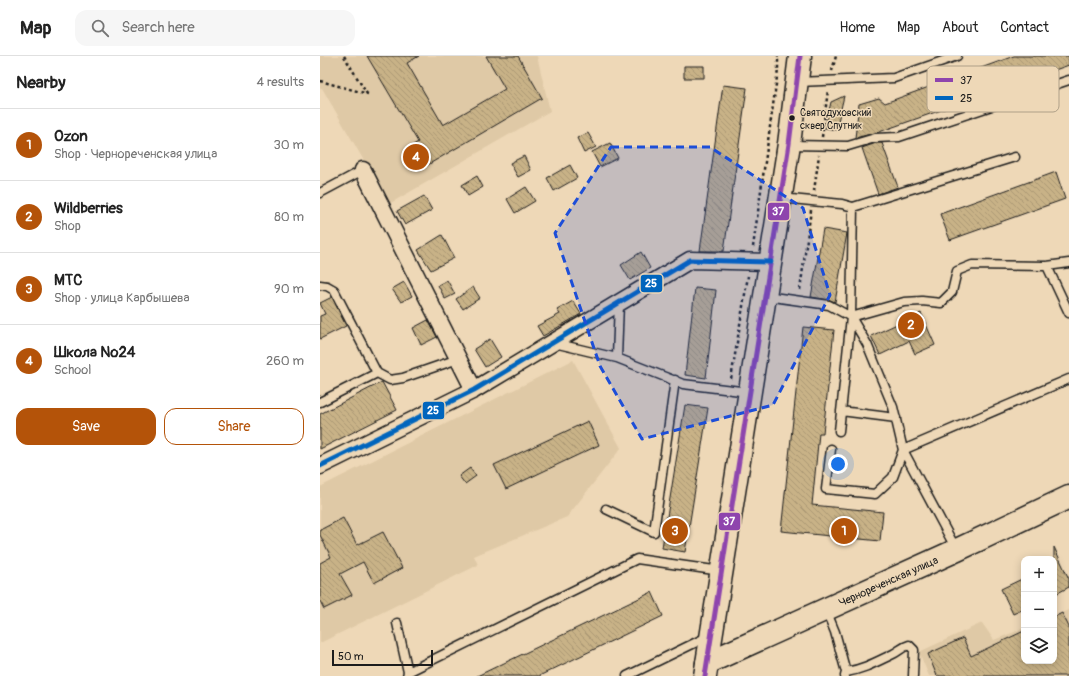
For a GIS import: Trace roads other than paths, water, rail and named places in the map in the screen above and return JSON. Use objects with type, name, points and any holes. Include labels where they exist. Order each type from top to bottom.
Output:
[{"type":"main road","points":[[706,670],[766,296],[761,262],[775,191],[790,144],[800,56]]},
{"type":"main road","name":"Чернореченская улица","points":[[706,670],[825,610],[1069,497]]},
{"type":"street","points":[[363,170],[474,390]]},
{"type":"street","points":[[320,466],[474,390],[690,260],[761,262]]},
{"type":"lane","points":[[928,66],[957,56]]},
{"type":"lane","points":[[797,82],[894,78],[927,66]]},
{"type":"lane","points":[[1059,83],[1069,80]]},
{"type":"lane","points":[[790,144],[848,146],[875,138],[899,137],[974,112]]},
{"type":"lane","points":[[775,191],[813,201],[842,204],[853,207],[1015,157]]},
{"type":"lane","points":[[320,192],[363,170]]},
{"type":"lane","points":[[839,431],[851,317],[853,207]]},
{"type":"lane","points":[[851,317],[904,302],[922,301],[941,303],[952,292],[957,272],[972,265],[1047,266],[1069,263]]},
{"type":"lane","points":[[1047,266],[1069,313]]},
{"type":"lane","points":[[320,286],[327,286],[334,290],[377,373],[390,380],[403,378],[458,359]]},
{"type":"lane","points":[[766,296],[829,305],[851,317],[867,344],[893,407],[903,450],[957,550]]},
{"type":"lane","points":[[617,358],[619,302]]},
{"type":"lane","points":[[552,342],[617,358],[683,384],[751,392]]},
{"type":"lane","points":[[320,402],[377,373]]},
{"type":"lane","points":[[831,449],[826,489],[875,494],[893,477],[903,450],[1069,379]]},
{"type":"lane","points":[[606,509],[654,532],[674,380]]},
{"type":"lane","points":[[841,411],[896,418]]},
{"type":"lane","points":[[397,623],[407,674],[637,559],[722,571]]},
{"type":"lane","points":[[825,610],[835,632],[846,674],[860,670],[909,645],[914,650],[913,676]]},
{"type":"lane","points":[[627,676],[712,635]]},
{"type":"place","name":"Святодуховский сквер Спутник","points":[[792,118]]},
{"type":"place","name":"Школа №24","points":[[416,157]]},
{"type":"place","name":"Wildberries","points":[[911,325]]},
{"type":"place","name":"МТС","points":[[675,531]]},
{"type":"place","name":"Ozon","points":[[844,531]]}]
